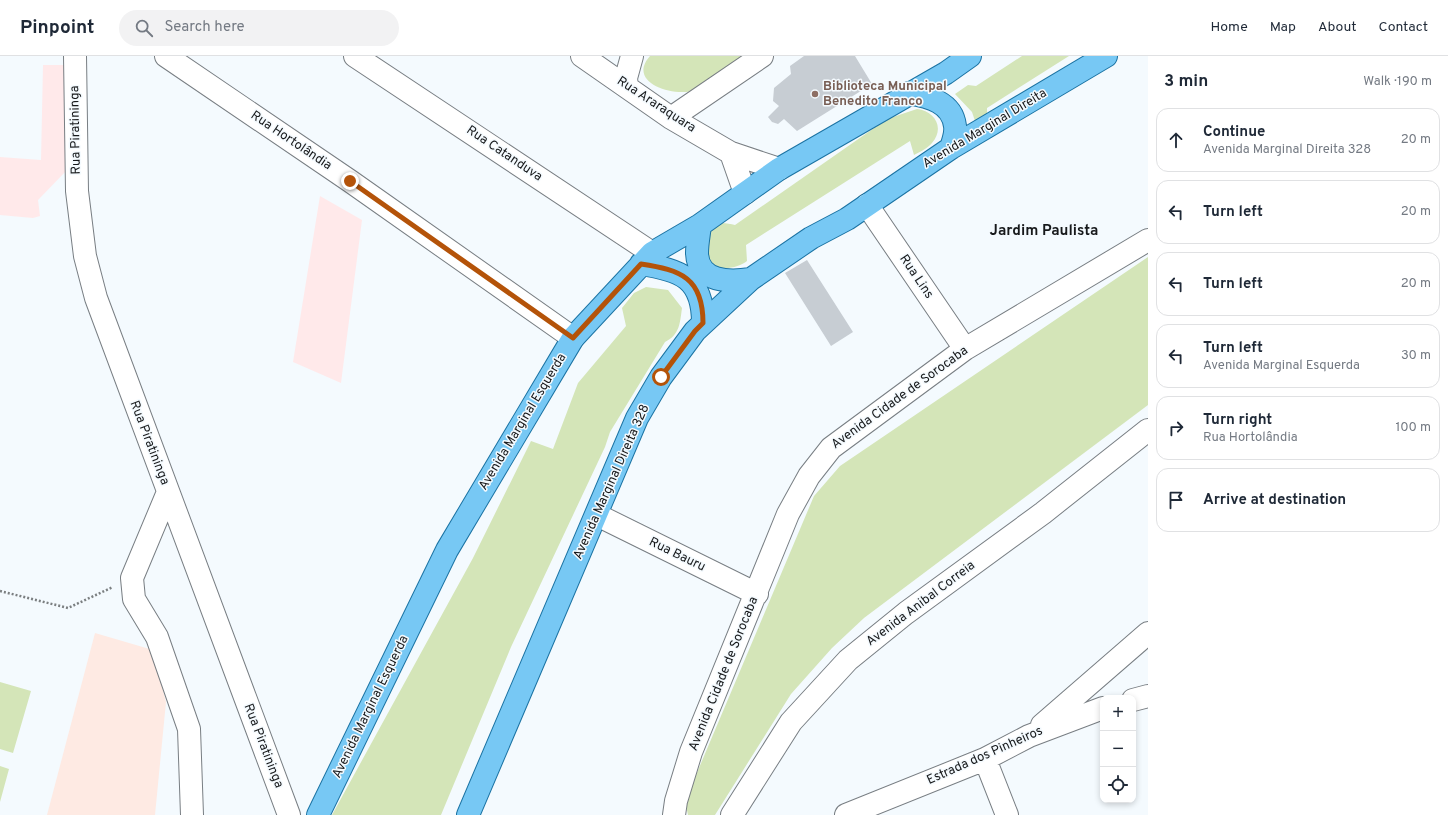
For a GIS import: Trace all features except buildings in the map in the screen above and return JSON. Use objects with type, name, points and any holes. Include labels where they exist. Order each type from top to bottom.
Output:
[{"type":"main road","name":"Avenida Marginal Esquerda","points":[[318,815],[447,550],[573,338],[647,259],[700,225],[779,169],[946,72],[970,56]]},
{"type":"main road","name":"Avenida Marginal Direita","points":[[867,205],[951,148],[1106,56]]},
{"type":"main road","points":[[909,93],[930,97],[943,104],[950,114],[955,126],[951,148]]},
{"type":"main road","name":"Avenida Marginal Direita 328","points":[[468,815],[637,418],[661,377],[695,331],[751,278],[810,238],[847,219],[867,205]]},
{"type":"main road","points":[[700,225],[697,254],[700,267],[715,279],[732,282],[751,278]]},
{"type":"main road","points":[[647,259],[683,275],[696,288],[703,306],[703,323]]},
{"type":"street","name":"Rua Piratininga","points":[[75,56],[76,191],[85,256],[96,298],[289,815]]},
{"type":"street","name":"Rua Hortolândia","points":[[166,56],[350,181],[573,338]]},
{"type":"street","name":"Rua Catanduva","points":[[355,56],[647,259]]},
{"type":"street","name":"Rua Araraquara","points":[[582,56],[671,118],[731,152],[779,169]]},
{"type":"street","points":[[627,87],[626,78],[632,56]]},
{"type":"street","points":[[671,118],[762,56]]},
{"type":"street","points":[[731,152],[745,193]]},
{"type":"street","name":"Rua Lins","points":[[867,205],[965,349]]},
{"type":"street","name":"Avenida Cidade de Sorocaba","points":[[674,815],[676,801],[691,752],[757,594],[788,514],[809,476],[831,448],[965,349],[1148,240]]},
{"type":"street","name":"Avenida Anibal Correia","points":[[732,815],[791,722],[848,660],[917,605],[1042,513],[1148,430]]},
{"type":"street","points":[[168,492],[132,578],[134,599],[156,636],[189,729],[192,815]]},
{"type":"street","name":"Rua Bauru","points":[[597,515],[757,594]]},
{"type":"street","points":[[1029,736],[1148,633]]},
{"type":"street","points":[[1136,699],[1148,696]]},
{"type":"street","name":"Estrada dos Pinheiros","points":[[846,815],[985,759],[1029,736],[1100,709]]},
{"type":"street","points":[[985,759],[1007,815]]},
{"type":"path","points":[[0,591],[68,608],[132,578]]},
{"type":"shaded area","points":[[43,65],[67,65],[69,168],[38,200],[40,216],[33,218],[0,215],[0,157],[41,160]]},
{"type":"shaded area","points":[[320,196],[362,220],[341,383],[293,362]]},
{"type":"shaded area","points":[[95,633],[153,650],[166,702],[155,815],[47,815]]},
{"type":"green space","points":[[650,56],[742,56],[741,59],[731,67],[704,86],[689,92],[679,92],[657,87],[649,81],[644,74],[644,66]]},
{"type":"green space","points":[[1022,56],[1069,56],[987,108],[987,117],[976,124],[972,112],[955,94],[968,85],[976,86]]},
{"type":"green space","points":[[917,109],[929,113],[936,121],[938,126],[936,137],[926,148],[914,155],[910,141],[746,245],[747,261],[743,264],[731,268],[725,268],[714,265],[709,261],[707,255],[707,241],[711,231],[718,224],[722,223],[735,225],[887,119]]},
{"type":"green space","points":[[1148,257],[1148,405],[864,618],[832,648],[791,694],[715,815],[688,815],[685,801],[814,496],[840,466]]},
{"type":"green space","points":[[646,287],[668,290],[682,308],[678,328],[674,336],[665,342],[610,432],[605,447],[511,647],[441,815],[332,815],[473,558],[531,441],[553,449],[578,383],[626,326],[622,308],[634,293]]},
{"type":"green space","points":[[0,682],[31,691],[13,753],[0,749]]},
{"type":"green space","points":[[0,766],[9,769],[0,802]]},
{"type":"place","name":"Biblioteca Municipal Benedito Franco","points":[[815,94]]},
{"type":"district","name":"Jardim Paulista","points":[[1044,231]]},
{"type":"route","points":[[350,181],[573,338],[641,264],[668,268],[683,275],[696,288],[703,306],[703,323],[695,331],[661,377]]}]
